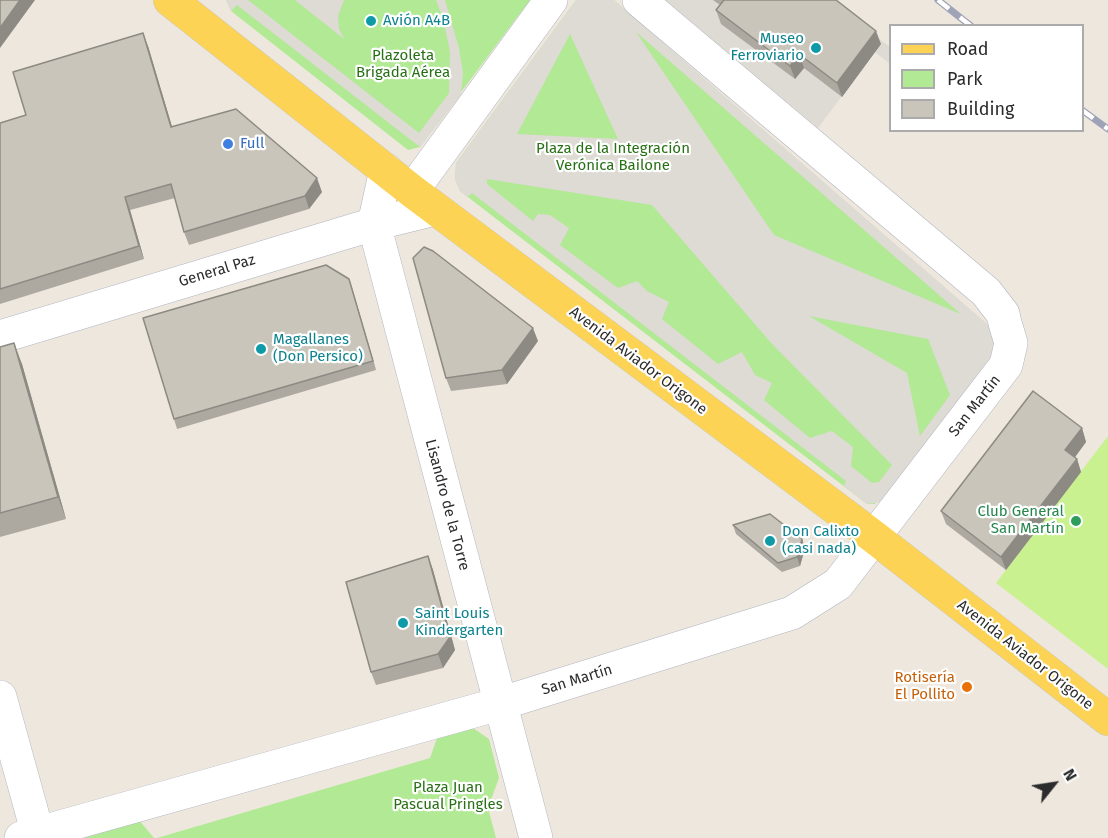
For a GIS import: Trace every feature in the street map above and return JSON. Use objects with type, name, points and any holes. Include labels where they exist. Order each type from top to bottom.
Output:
[{"type":"main road","name":"Avenida Aviador Origone","points":[[181,3],[424,200],[874,537],[1108,719]]},
{"type":"street","points":[[424,200],[550,0]]},
{"type":"street","name":"San Martín","points":[[33,837],[499,704],[792,613],[838,584],[1006,365],[1011,343],[1003,314],[986,292],[639,0]]},
{"type":"street","name":"Lisandro de la Torre","points":[[386,170],[374,224],[536,838]]},
{"type":"street","name":"General Paz","points":[[0,337],[374,224],[424,200]]},
{"type":"street","points":[[0,697],[33,837]]},
{"type":"green space","name":"Plazoleta Brigada Aérea","points":[[226,0],[530,0],[420,147],[408,150],[231,11]]},
{"type":"green space","name":"Plaza de la Integración Verónica Bailone","points":[[576,0],[614,0],[998,342],[875,504],[867,504],[460,191],[455,179],[456,163]]},
{"type":"green space","name":"Club General San Martín","points":[[1108,436],[1108,669],[996,583]]},
{"type":"green space","name":"Plaza Juan Pascual Pringles","points":[[473,728],[489,739],[499,778],[488,808],[496,838],[157,838],[430,758],[437,738]]},
{"type":"green space","points":[[138,819],[154,838],[85,838],[87,834]]},
{"type":"shaded area","points":[[226,0],[248,0],[419,133],[449,93],[450,52],[443,18],[436,0],[445,0],[459,48],[463,73],[461,95],[420,147],[237,5],[231,11]]},
{"type":"shaded area","points":[[295,0],[344,0],[338,16],[339,29],[344,39]]},
{"type":"shaded area","name":"Plaza de la Integración Verónica Bailone","points":[[576,0],[614,0],[993,329],[998,351],[881,502],[867,504],[844,486],[846,481],[472,193],[467,197],[460,191],[455,179],[456,163]],"holes":[[[636,32],[961,314],[774,235]],[[570,34],[618,139],[517,134]],[[487,179],[652,205],[772,344],[892,465],[879,482],[872,483],[851,466],[853,447],[832,431],[810,438],[764,400],[772,383],[755,375],[742,352],[718,364],[662,319],[669,302],[647,291],[637,281],[618,288],[560,245],[569,228],[550,215],[538,214],[533,221],[487,184]],[[809,316],[928,339],[950,395],[920,436],[907,373]]]},
{"type":"shaded area","name":"Museo Ferroviario","points":[[665,0],[828,0],[889,46],[889,63],[875,52],[818,128]]},
{"type":"building","points":[[0,0],[20,0],[0,28]]},
{"type":"building","name":"Museo Ferroviario","points":[[724,0],[836,0],[876,31],[837,83],[799,54],[790,66],[716,10]]},
{"type":"building","points":[[143,33],[171,127],[236,109],[317,178],[305,196],[184,232],[171,184],[125,197],[139,246],[0,289],[0,123],[26,115],[13,72]]},
{"type":"building","points":[[424,247],[433,251],[533,328],[502,370],[446,378],[413,258]]},
{"type":"building","name":"Magallanes (Don Persico)","points":[[326,265],[349,279],[373,361],[174,419],[143,318]]},
{"type":"building","points":[[14,343],[58,497],[0,513],[0,347]]},
{"type":"building","points":[[1033,391],[1082,428],[1065,450],[1077,459],[1001,557],[941,511]]},
{"type":"building","name":"Don Calixto (casi nada)","points":[[770,514],[802,539],[797,557],[778,563],[733,525]]},
{"type":"building","name":"Saint Louis Kindergarten","points":[[428,556],[450,637],[438,654],[371,672],[346,582]]},
{"type":"railway","points":[[938,0],[968,24]]},
{"type":"railway","points":[[1084,111],[1108,129]]},
{"type":"place","name":"Avión A4B","points":[[371,21]]},
{"type":"place","name":"Museo Ferroviario","points":[[816,48]]},
{"type":"place","name":"Full","points":[[228,144]]},
{"type":"place","name":"Magallanes (Don Persico)","points":[[261,349]]},
{"type":"place","name":"Club General San Martín","points":[[1076,521]]},
{"type":"place","name":"Don Calixto (casi nada)","points":[[770,541]]},
{"type":"place","name":"Saint Louis Kindergarten","points":[[403,623]]},
{"type":"place","name":"Rotisería El Pollito","points":[[967,687]]}]
